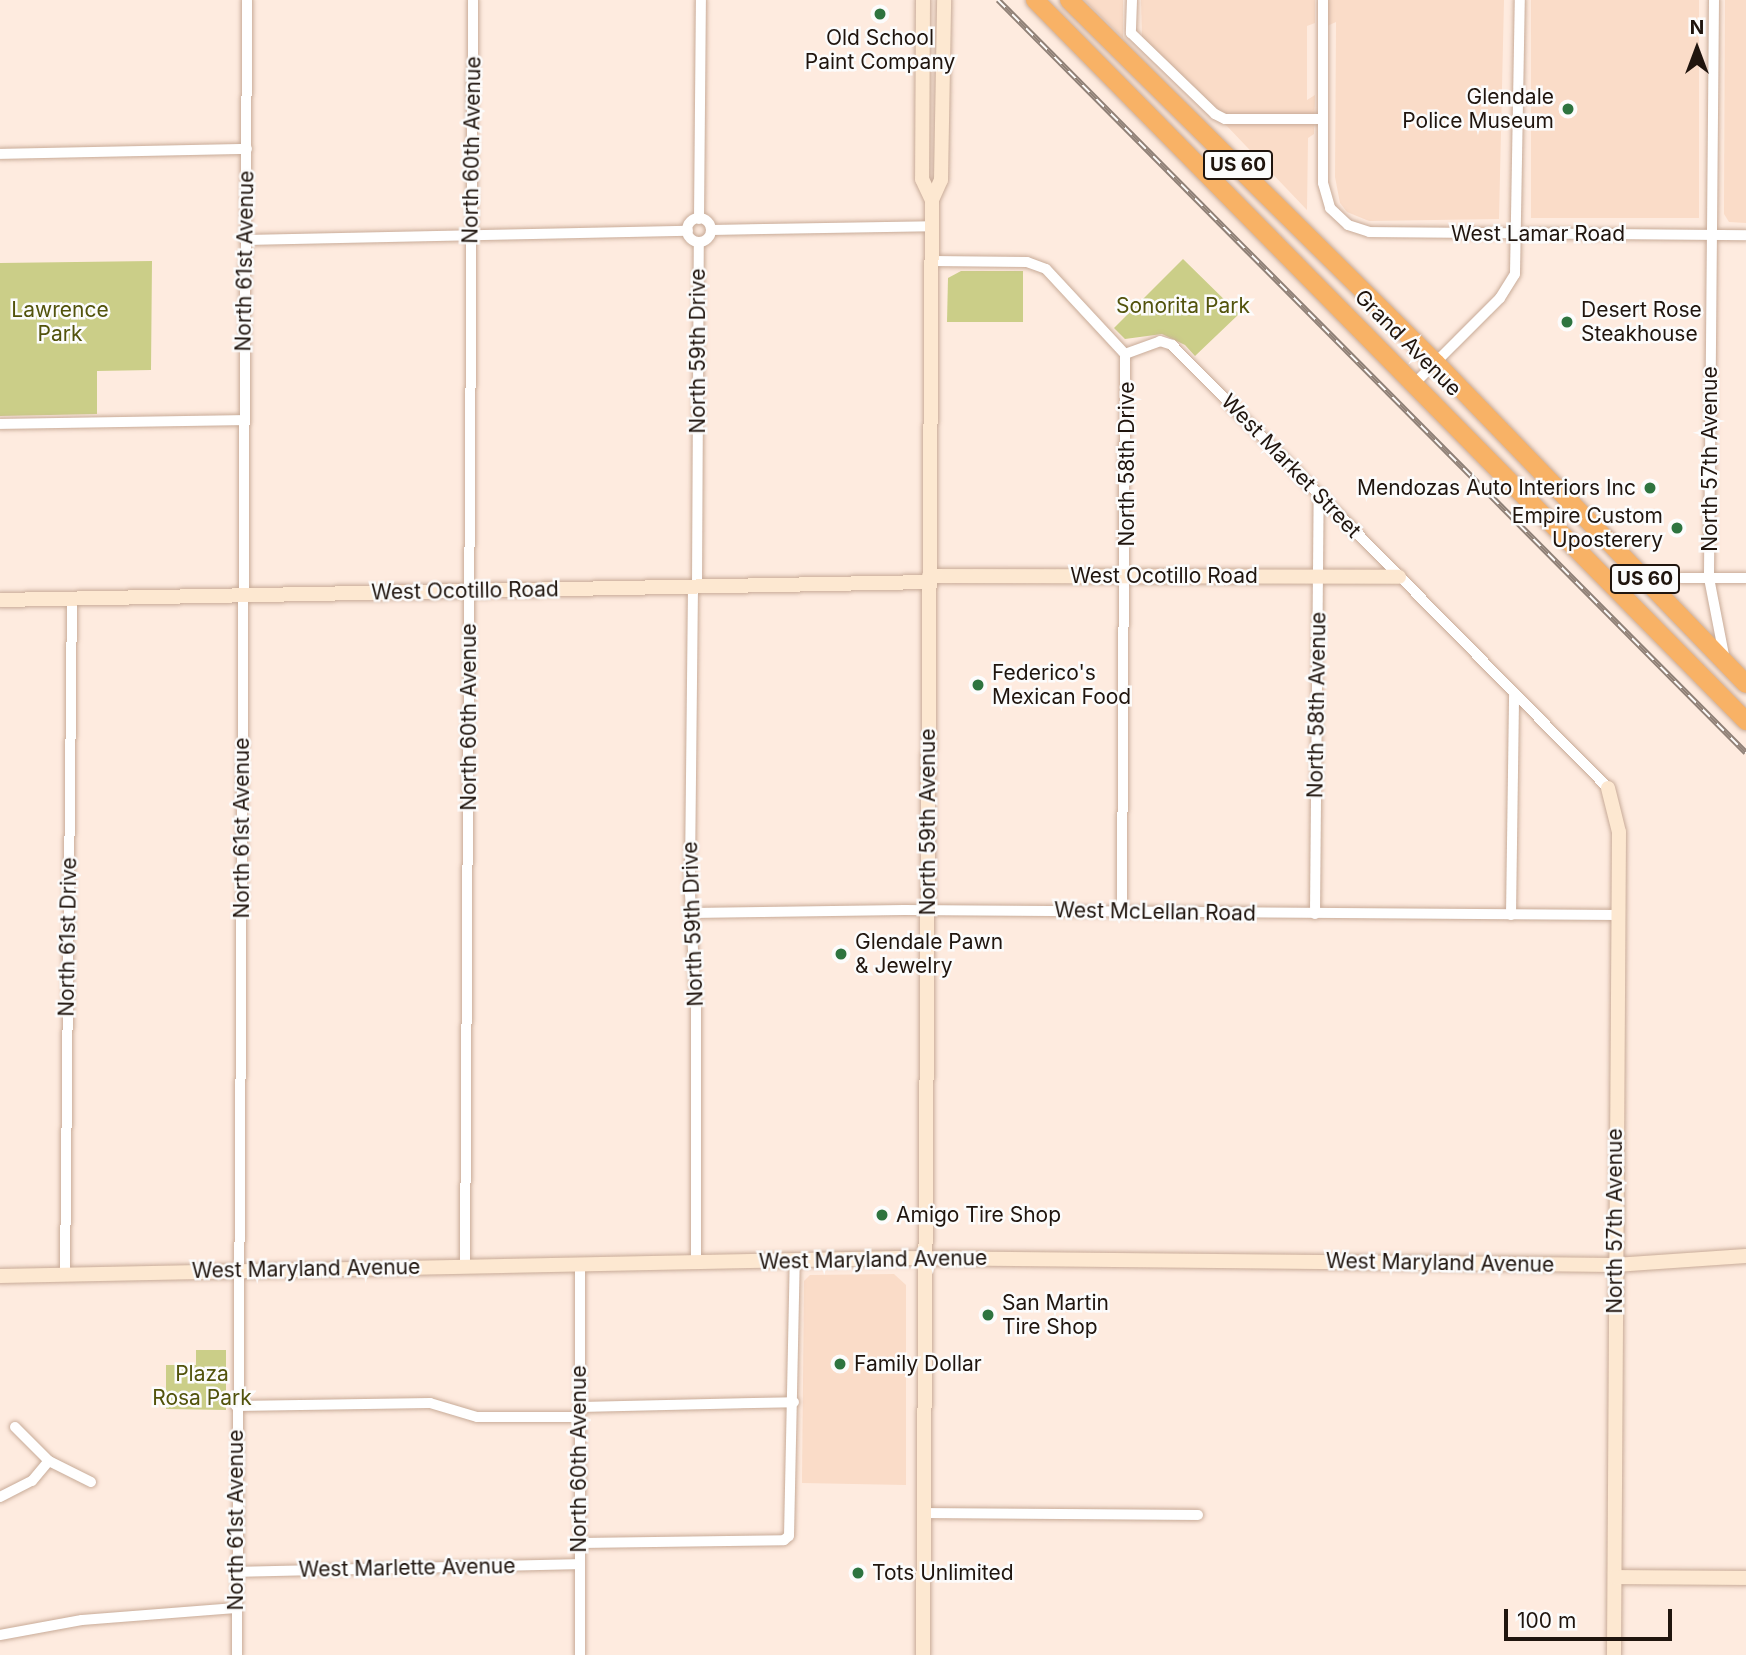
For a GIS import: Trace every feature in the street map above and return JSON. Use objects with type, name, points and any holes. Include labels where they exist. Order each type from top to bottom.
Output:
[{"type":"highway","name":"Grand Avenue","points":[[1035,0],[1416,382],[1746,721]]},
{"type":"highway","name":"Grand Avenue","points":[[1069,0],[1436,363],[1746,684]]},
{"type":"street","name":"North 61st Avenue","points":[[237,1655],[236,1405],[247,0]]},
{"type":"street","name":"North 60th Avenue","points":[[465,1266],[473,0]]},
{"type":"street","points":[[701,0],[699,219],[711,230],[932,226]]},
{"type":"street","name":"North 59th Avenue","points":[[923,0],[922,179],[932,200]]},
{"type":"street","points":[[1132,0],[1131,33],[1215,114],[1225,119],[1323,119],[1323,0]]},
{"type":"street","points":[[1416,382],[1510,287],[1517,266],[1520,0]]},
{"type":"street","name":"North 57th Avenue","points":[[1714,0],[1709,578],[1716,629],[1727,664]]},
{"type":"street","name":"North 59th Avenue","points":[[923,1655],[932,200],[941,180],[944,4]]},
{"type":"street","name":"West Lamar Road","points":[[1323,119],[1323,183],[1334,215],[1369,232],[1746,235]]},
{"type":"street","points":[[0,154],[247,149]]},
{"type":"street","points":[[688,231],[691,222],[699,219]]},
{"type":"street","points":[[245,240],[688,231],[699,242],[709,237],[711,230]]},
{"type":"street","name":"North 59th Drive","points":[[696,1261],[696,1009],[691,913],[699,242]]},
{"type":"street","points":[[932,261],[1027,262],[1046,269],[1125,354]]},
{"type":"street","name":"West Market Street","points":[[1125,354],[1160,341],[1172,345],[1608,788]]},
{"type":"street","name":"North 58th Drive","points":[[1122,911],[1125,354]]},
{"type":"street","points":[[0,424],[244,420]]},
{"type":"street","name":"North 58th Avenue","points":[[1315,914],[1319,496]]},
{"type":"street","name":"West Ocotillo Road","points":[[0,600],[929,579],[1125,576],[1399,577]]},
{"type":"street","points":[[1681,578],[1746,578]]},
{"type":"street","name":"North 61st Drive","points":[[65,1275],[72,599]]},
{"type":"street","points":[[1511,915],[1514,694]]},
{"type":"street","name":"North 57th Avenue","points":[[1608,788],[1618,818],[1619,915],[1614,1655]]},
{"type":"street","name":"West McLellan Road","points":[[691,913],[927,910],[1619,915]]},
{"type":"street","name":"West Maryland Avenue","points":[[0,1276],[924,1258],[1615,1265],[1746,1256]]},
{"type":"street","points":[[580,1544],[784,1540],[789,1536],[795,1261]]},
{"type":"street","name":"North 60th Avenue","points":[[580,1264],[580,1655]]},
{"type":"street","points":[[236,1405],[430,1403],[477,1417],[794,1402]]},
{"type":"street","points":[[15,1427],[49,1461],[91,1482]]},
{"type":"street","points":[[0,1497],[32,1481],[49,1461]]},
{"type":"street","points":[[924,1513],[1198,1515]]},
{"type":"street","name":"West Marlette Avenue","points":[[236,1572],[579,1564]]},
{"type":"street","points":[[1615,1577],[1746,1578]]},
{"type":"street","points":[[0,1635],[129,1615],[236,1608]]},
{"type":"shaded area","points":[[1084,0],[1123,0],[1123,38],[1114,29]]},
{"type":"shaded area","points":[[1141,0],[1315,0],[1315,23],[1307,26],[1307,100],[1315,95],[1314,134],[1308,138],[1307,210],[1142,37]]},
{"type":"shaded area","points":[[1328,0],[1504,0],[1499,219],[1369,221],[1347,212],[1340,203],[1335,177],[1336,22],[1327,26]]},
{"type":"shaded area","points":[[1531,0],[1699,0],[1699,218],[1531,218]]},
{"type":"shaded area","points":[[1725,0],[1746,0],[1746,223],[1729,222],[1724,214]]},
{"type":"shaded area","points":[[894,1274],[906,1285],[906,1485],[802,1483],[804,1281],[810,1275]]},
{"type":"green space","name":"Sonorita Park","points":[[1183,259],[1239,314],[1195,356],[1185,345],[1162,334],[1125,339],[1114,328]]},
{"type":"green space","name":"Lawrence Park","points":[[152,261],[151,370],[97,371],[97,414],[0,416],[0,263]]},
{"type":"green space","points":[[961,271],[1023,271],[1023,322],[947,322],[948,278]]},
{"type":"green space","name":"Plaza Rosa Park","points":[[196,1350],[226,1350],[226,1410],[166,1409],[166,1365],[196,1365]]},
{"type":"railway","points":[[998,0],[1746,753]]},
{"type":"place","name":"Old School Paint Company","points":[[880,14]]},
{"type":"place","name":"Glendale Police Museum","points":[[1568,109]]},
{"type":"place","name":"Desert Rose Steakhouse","points":[[1567,322]]},
{"type":"place","name":"Mendozas Auto Interiors Inc","points":[[1650,488]]},
{"type":"place","name":"Empire Custom Uposterery","points":[[1677,528]]},
{"type":"place","name":"Federico's Mexican Food","points":[[978,685]]},
{"type":"place","name":"Glendale Pawn & Jewelry","points":[[841,954]]},
{"type":"place","name":"Amigo Tire Shop","points":[[882,1215]]},
{"type":"place","name":"San Martin Tire Shop","points":[[988,1315]]},
{"type":"place","name":"Family Dollar","points":[[840,1364]]},
{"type":"place","name":"Tots Unlimited","points":[[858,1573]]}]
